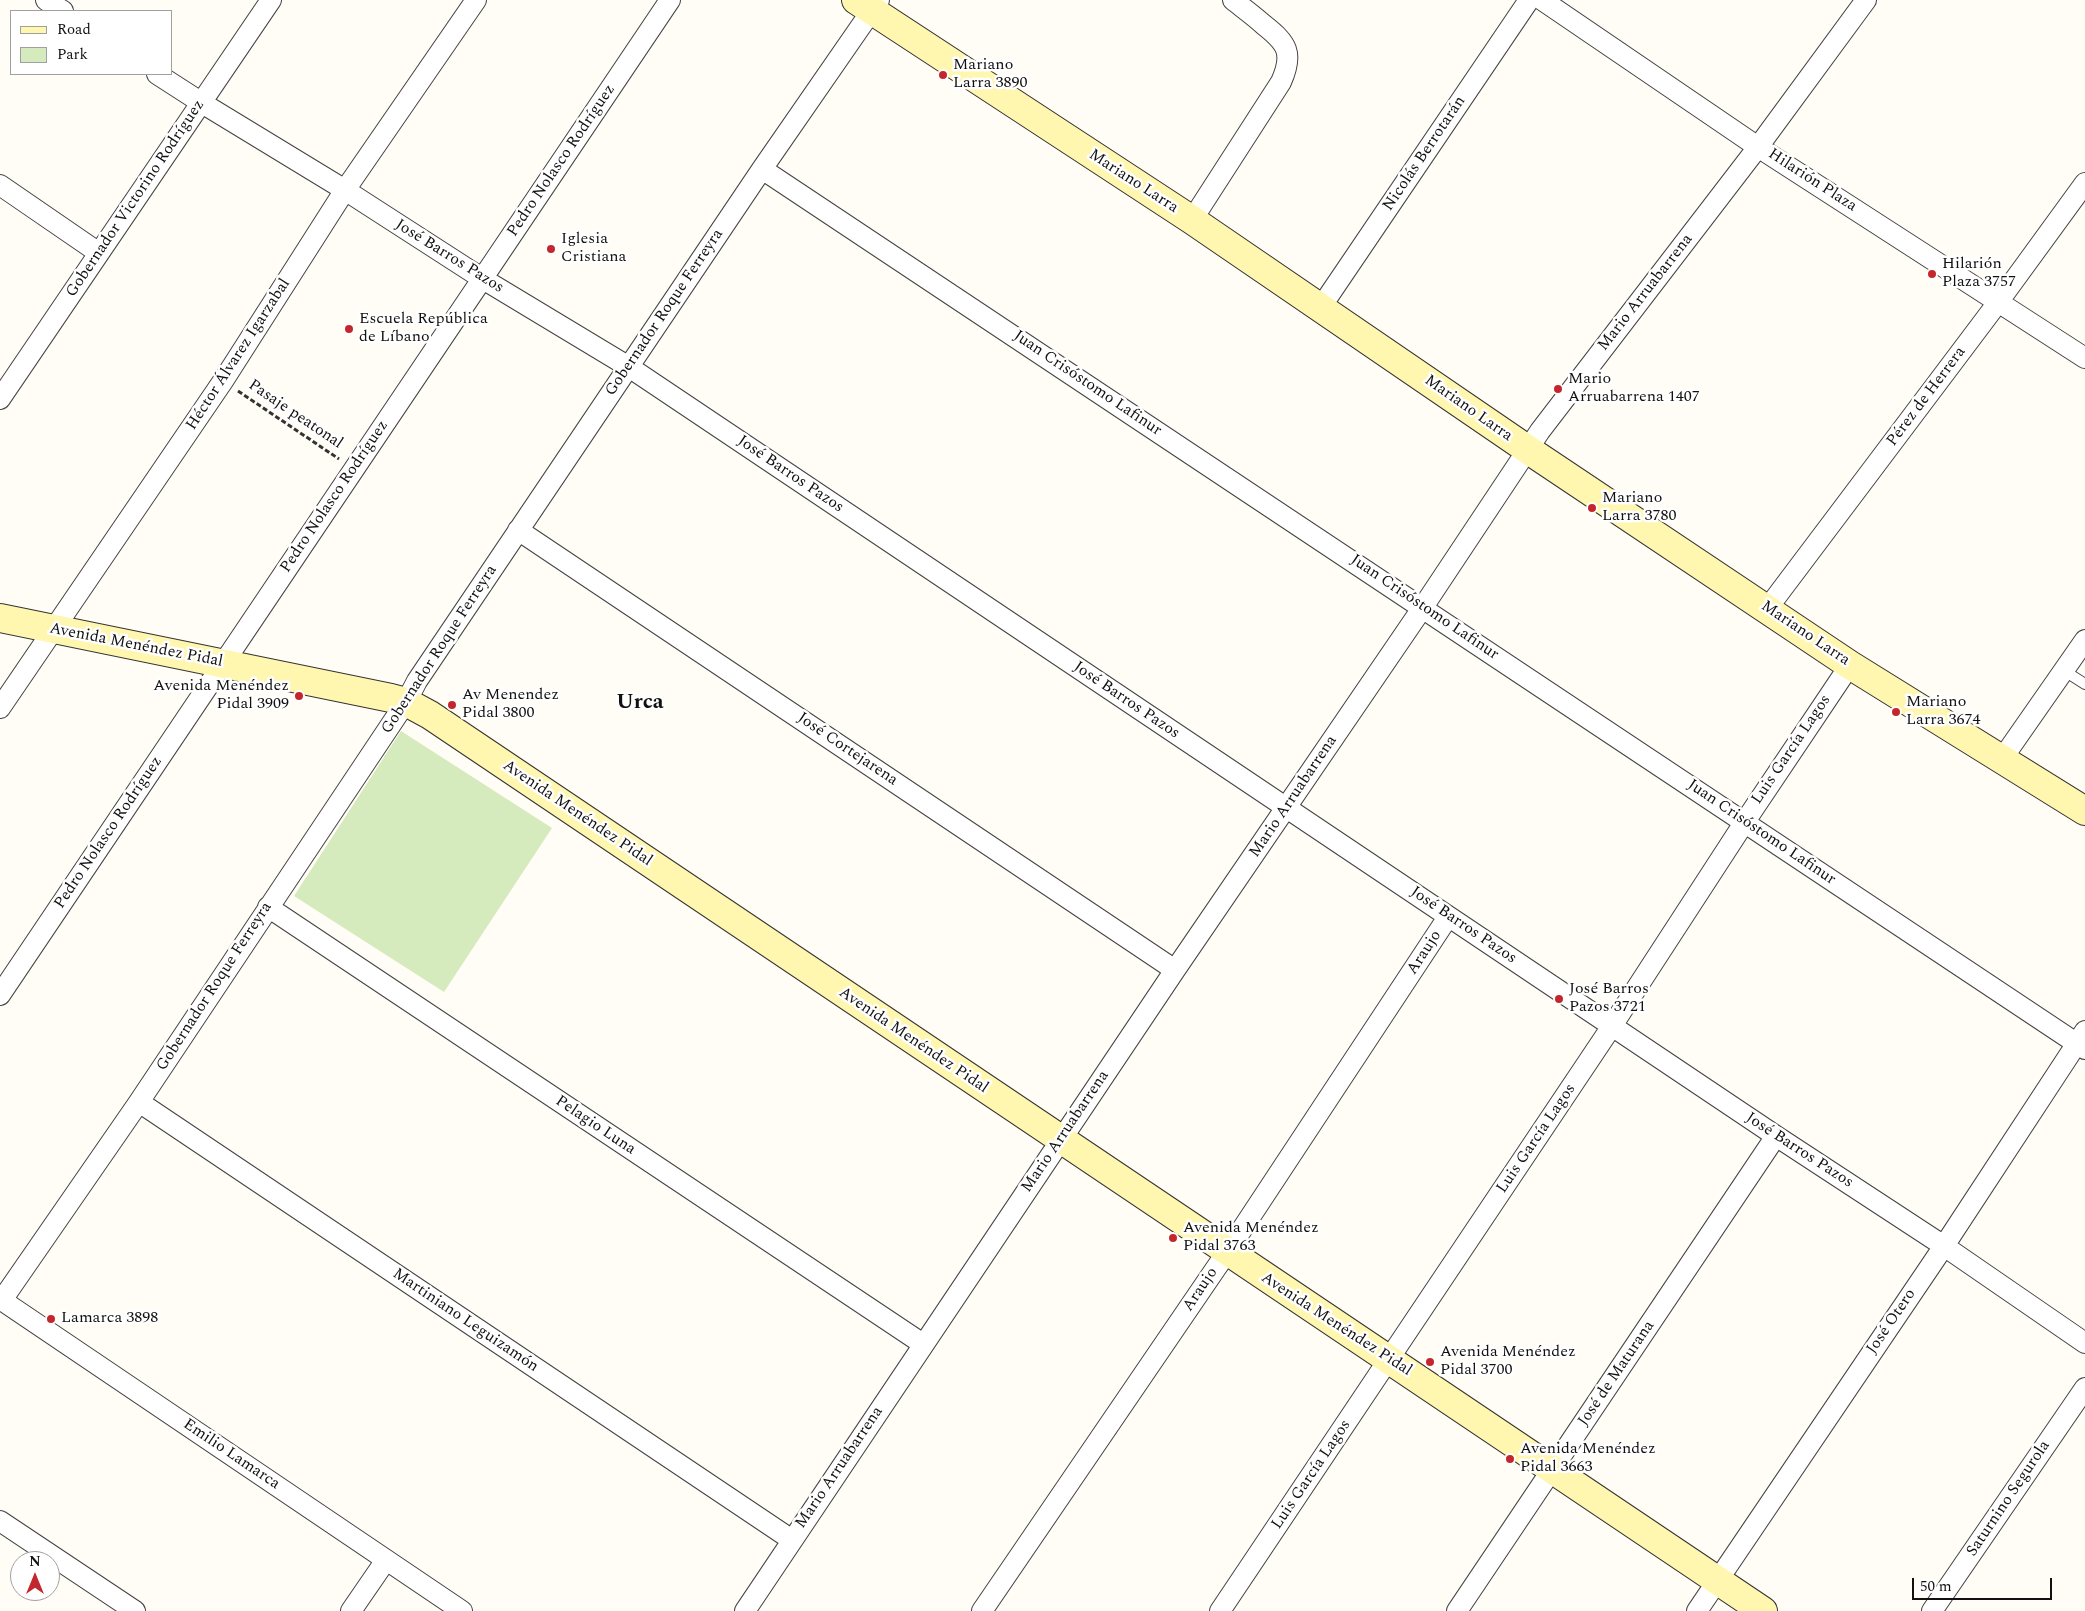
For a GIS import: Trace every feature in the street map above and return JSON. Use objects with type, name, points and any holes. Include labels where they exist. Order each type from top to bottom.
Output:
[{"type":"main road","name":"Mariano Larra","points":[[868,3],[1850,665],[2085,811]]},
{"type":"main road","name":"Avenida Menéndez Pidal","points":[[0,618],[406,702],[438,721],[1763,1611]]},
{"type":"street","points":[[46,0],[61,10]]},
{"type":"street","name":"Gobernador Victorino Rodríguez","points":[[0,399],[271,0]]},
{"type":"street","name":"Héctor Álvarez Igarzabal","points":[[0,708],[223,381],[345,190],[476,0]]},
{"type":"street","name":"Pedro Nolasco Rodríguez","points":[[0,995],[670,0]]},
{"type":"street","points":[[1192,220],[1281,82],[1287,69],[1286,45],[1280,37],[1233,0]]},
{"type":"street","name":"Nicolás Berrotarán","points":[[1321,307],[1529,0]]},
{"type":"street","name":"Hilarión Plaza","points":[[1542,0],[1758,147],[2085,358]]},
{"type":"street","name":"Mario Arruabarrena","points":[[745,1611],[1175,970],[1423,607],[1527,449],[1758,147],[1866,0]]},
{"type":"street","name":"Gobernador Roque Ferreyra","points":[[1,1300],[138,1102],[406,702],[417,681],[762,169],[868,3]]},
{"type":"street","name":"José Barros Pazos","points":[[159,75],[345,190],[482,279],[629,367],[1286,809],[1944,1246],[2085,1343]]},
{"type":"street","name":"Juan Crisóstomo Lafinur","points":[[762,169],[1423,607],[1744,823],[2082,1041]]},
{"type":"street","name":"Pérez de Herrera","points":[[1767,609],[1999,301],[2085,183]]},
{"type":"street","points":[[0,186],[99,253]]},
{"type":"street","name":"José Cortejarena","points":[[518,530],[1175,970]]},
{"type":"street","points":[[2002,759],[2085,640]]},
{"type":"street","name":"Luis García Lagos","points":[[1220,1611],[1612,1026],[1744,823],[1850,665]]},
{"type":"street","name":"Pelagio Luna","points":[[268,907],[923,1344]]},
{"type":"street","name":"Araujo","points":[[982,1611],[1227,1252],[1448,916]]},
{"type":"street","name":"José Otero","points":[[1696,1611],[2082,1041]]},
{"type":"street","name":"Martiniano Leguizamón","points":[[138,1102],[792,1540]]},
{"type":"street","name":"José de Maturana","points":[[1457,1611],[1776,1136]]},
{"type":"street","name":"Emilio Lamarca","points":[[1,1300],[462,1611]]},
{"type":"street","name":"Saturnino Segurola","points":[[1932,1611],[2085,1388]]},
{"type":"street","points":[[0,1521],[135,1611]]},
{"type":"street","points":[[351,1611],[386,1560]]},
{"type":"lane","points":[[2063,670],[2085,684]]},
{"type":"path","name":"Pasaje peatonal","points":[[223,381],[354,469]]},
{"type":"green space","points":[[401,731],[552,828],[444,992],[294,896]]},
{"type":"place","name":"Mariano Larra 3890","points":[[943,75]]},
{"type":"place","name":"Iglesia Cristiana","points":[[551,249]]},
{"type":"place","name":"Hilarión Plaza 3757","points":[[1932,274]]},
{"type":"place","name":"Escuela República de Líbano","points":[[349,329]]},
{"type":"place","name":"Mario Arruabarrena 1407","points":[[1558,389]]},
{"type":"place","name":"Mariano Larra 3780","points":[[1592,508]]},
{"type":"place","name":"Avenida Menéndez Pidal 3909","points":[[299,696]]},
{"type":"place","name":"Av Menendez Pidal 3800","points":[[452,705]]},
{"type":"place","name":"Mariano Larra 3674","points":[[1896,712]]},
{"type":"place","name":"José Barros Pazos 3721","points":[[1559,999]]},
{"type":"place","name":"Avenida Menéndez Pidal 3763","points":[[1173,1238]]},
{"type":"place","name":"Lamarca 3898","points":[[51,1319]]},
{"type":"place","name":"Avenida Menéndez Pidal 3700","points":[[1430,1362]]},
{"type":"place","name":"Avenida Menéndez Pidal 3663","points":[[1510,1459]]},
{"type":"district","name":"Urca","points":[[640,704]]}]
